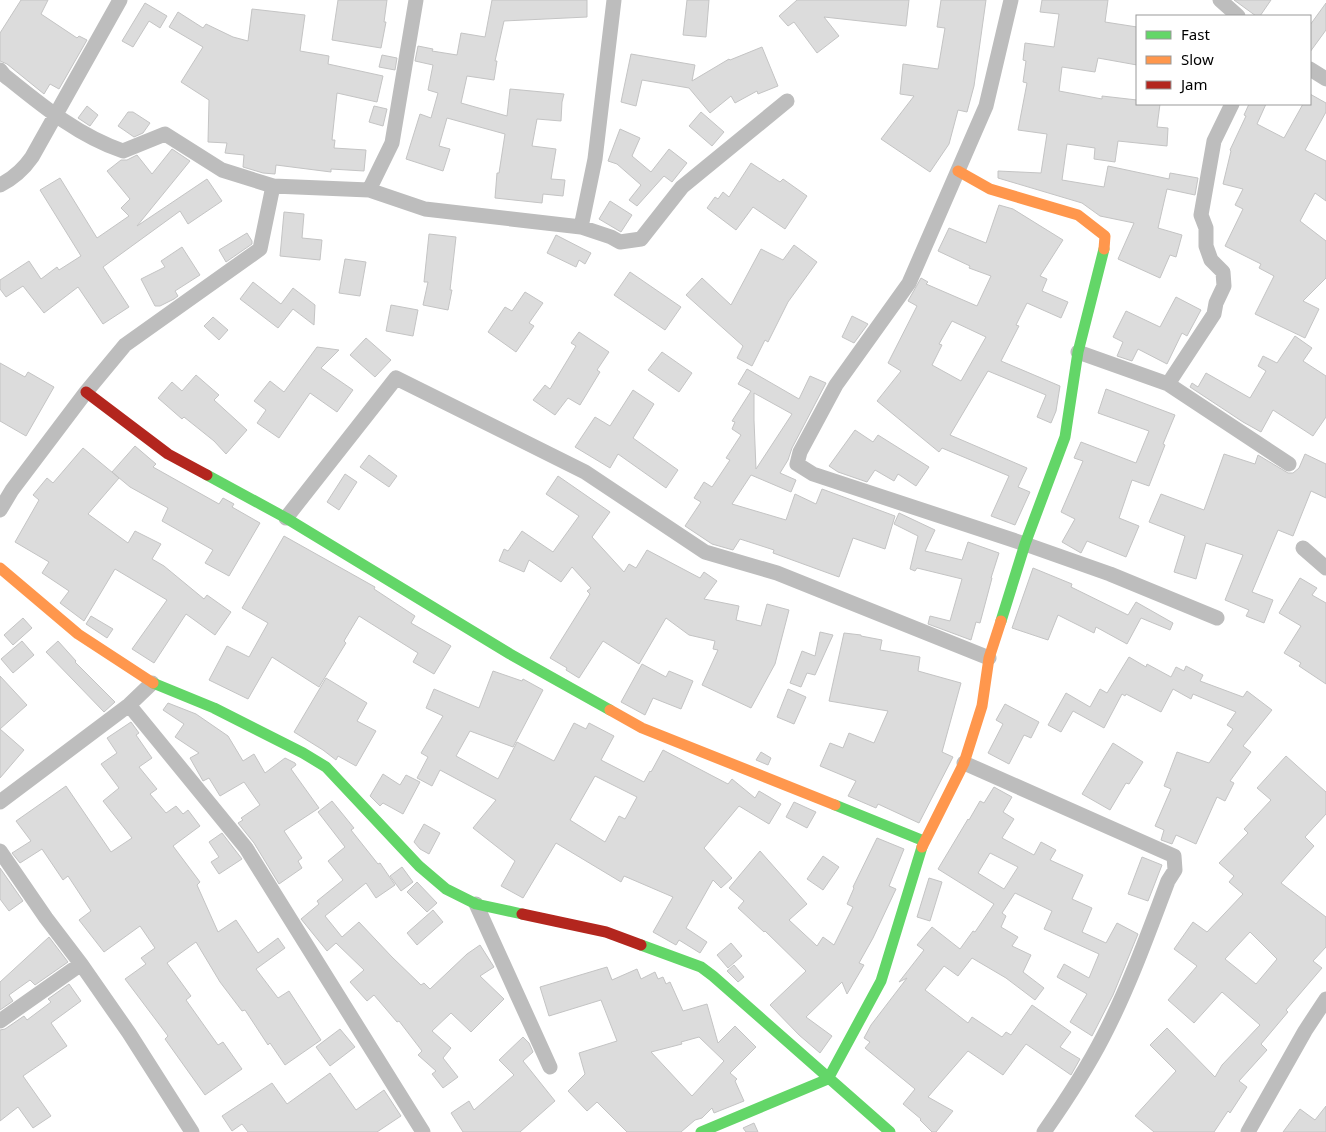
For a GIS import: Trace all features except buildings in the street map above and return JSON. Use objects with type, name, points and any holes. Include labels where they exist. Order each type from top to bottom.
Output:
[{"type":"street","points":[[0,185],[22,171],[32,157],[120,0]]},
{"type":"street","points":[[369,190],[392,143],[416,0]]},
{"type":"street","points":[[581,227],[595,159],[614,0]]},
{"type":"street","points":[[1011,0],[986,106],[909,283],[836,385],[800,452],[796,464],[814,474],[1026,544],[1110,574],[1217,618]]},
{"type":"street","points":[[1220,0],[1237,15]]},
{"type":"street","points":[[0,70],[56,116],[111,147],[123,151],[165,134],[222,170],[274,186],[369,190],[425,209],[581,227],[620,242],[641,239],[682,187],[787,101]]},
{"type":"street","points":[[1311,70],[1326,79]]},
{"type":"street","points":[[1168,384],[1214,314],[1216,303],[1224,286],[1223,272],[1211,260],[1206,246],[1206,228],[1202,215],[1214,141],[1232,105]]},
{"type":"street","points":[[701,1132],[828,1079],[881,981],[924,841],[964,763],[982,706],[989,658],[1026,544],[1065,437],[1078,352],[1104,253],[1105,236],[1078,215],[990,189],[958,171]]},
{"type":"street","points":[[0,510],[12,490],[86,392],[125,345],[260,249],[274,186]]},
{"type":"street","points":[[1078,352],[1168,384],[1289,464]]},
{"type":"street","points":[[286,518],[396,378],[585,472],[705,552],[777,574],[989,658]]},
{"type":"street","points":[[86,392],[168,454],[286,518],[510,654],[642,728],[924,841]]},
{"type":"street","points":[[1303,548],[1326,568]]},
{"type":"street","points":[[0,568],[78,634],[152,683],[214,708],[303,753],[326,767],[419,866],[446,889],[476,904],[599,930],[701,967],[890,1132]]},
{"type":"street","points":[[0,802],[129,705],[152,683]]},
{"type":"street","points":[[129,705],[246,848],[423,1132]]},
{"type":"street","points":[[964,763],[1174,856],[1175,870],[1168,881],[1139,959],[1107,1029],[1058,1113],[1044,1132]]},
{"type":"street","points":[[0,852],[129,1032],[192,1132]]},
{"type":"street","points":[[476,904],[550,1067]]},
{"type":"street","points":[[0,1021],[81,964]]},
{"type":"street","points":[[1248,1132],[1326,999]]},
{"type":"traffic: fast","points":[[1001,621],[1025,544],[1065,437],[1078,352],[1104,249]]},
{"type":"traffic: fast","points":[[207,475],[286,518],[510,654],[610,710]]},
{"type":"traffic: fast","points":[[153,683],[214,708],[303,753],[326,767],[419,866],[446,889],[476,904],[522,914]]},
{"type":"traffic: fast","points":[[835,805],[924,841]]},
{"type":"traffic: fast","points":[[701,1132],[828,1079],[881,981],[922,847]]},
{"type":"traffic: fast","points":[[641,945],[701,967],[713,976],[890,1132]]},
{"type":"traffic: slow","points":[[958,171],[990,189],[1078,215],[1105,236],[1104,249]]},
{"type":"traffic: slow","points":[[0,568],[78,634],[153,683]]},
{"type":"traffic: slow","points":[[922,847],[964,763],[982,706],[989,658],[1001,621]]},
{"type":"traffic: slow","points":[[610,710],[642,728],[835,805]]},
{"type":"traffic: jam","points":[[86,392],[168,454],[207,475]]},
{"type":"traffic: jam","points":[[522,914],[606,932],[641,945]]}]
